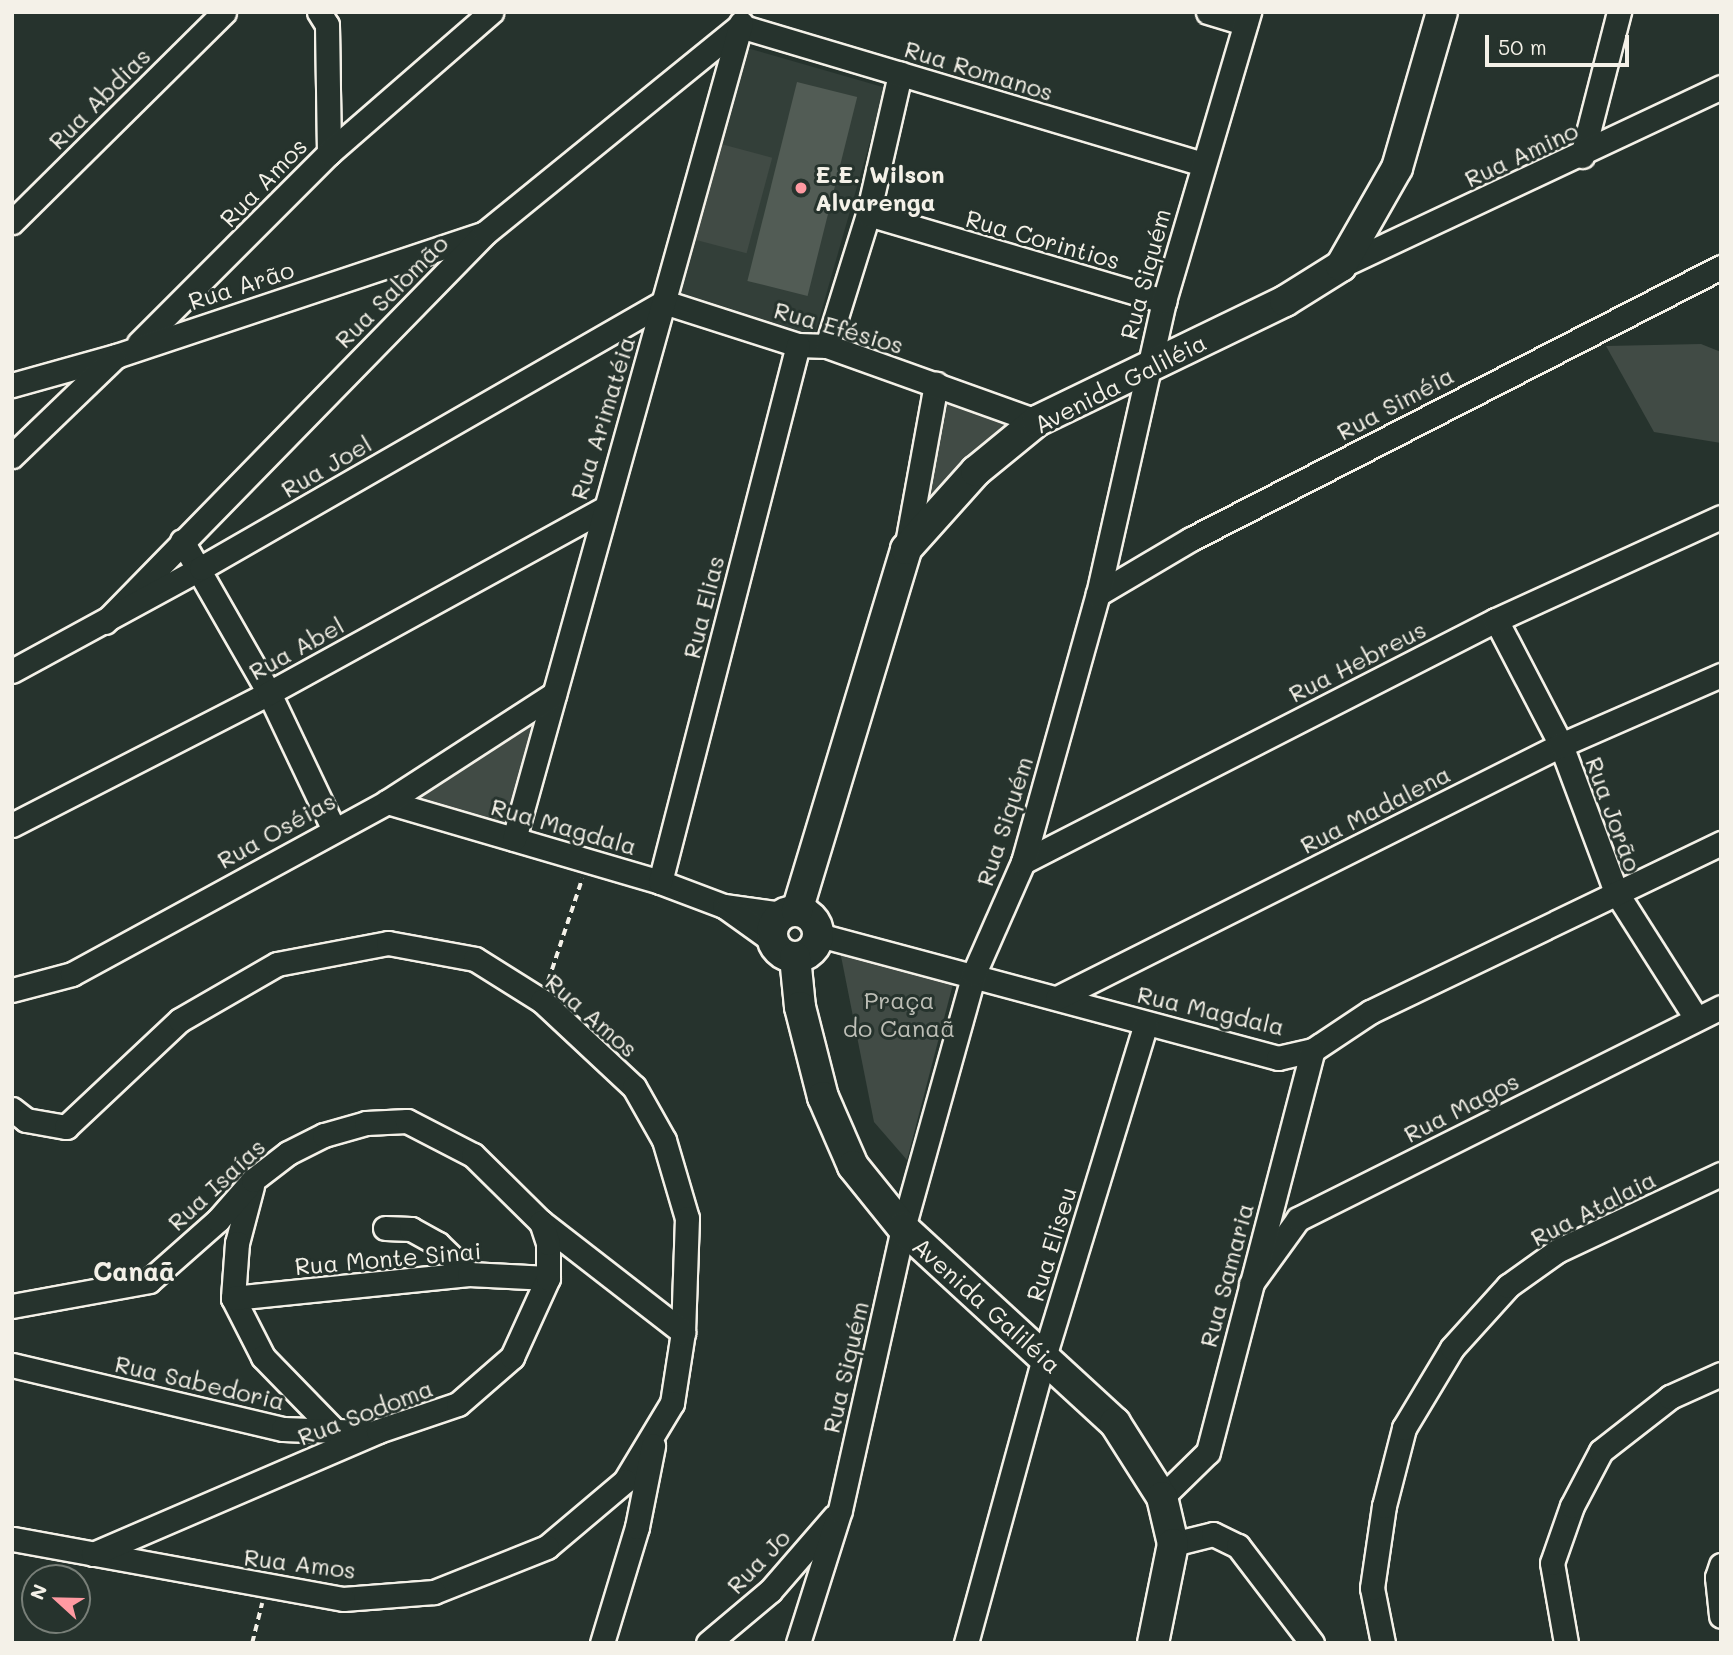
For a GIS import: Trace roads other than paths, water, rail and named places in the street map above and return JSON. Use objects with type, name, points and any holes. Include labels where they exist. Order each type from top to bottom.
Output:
[{"type":"main road","name":"Avenida Galiléia","points":[[1153,1643],[1173,1544],[1162,1497],[1115,1423],[903,1228],[853,1166],[823,1097],[800,1007],[787,931],[905,549],[976,471],[1037,421],[1285,301],[1340,266],[1397,168],[1442,12]]},
{"type":"main road","points":[[787,931],[813,918],[819,934]]},
{"type":"street","name":"Rua Abdias","points":[[12,222],[224,12]]},
{"type":"street","name":"Rua Amos","points":[[12,456],[125,352],[330,153],[327,25],[319,12]]},
{"type":"street","points":[[330,153],[491,12]]},
{"type":"street","points":[[1208,12],[1247,18]]},
{"type":"street","points":[[1582,156],[1619,12]]},
{"type":"street","name":"Rua Siquém","points":[[798,1643],[840,1510],[903,1228],[974,973],[1023,862],[1098,594],[1164,301],[1247,18]]},
{"type":"street","name":"Rua Romanos","points":[[742,19],[900,74],[1202,164]]},
{"type":"street","name":"Rua Salomão","points":[[104,622],[485,233],[742,19]]},
{"type":"street","name":"Rua Arimatéia","points":[[514,839],[602,510],[664,302],[742,19]]},
{"type":"street","points":[[827,346],[868,214],[900,74]]},
{"type":"street","name":"Rua Amino","points":[[1340,266],[1582,156],[1721,87]]},
{"type":"street","name":"Rua Corintios","points":[[868,214],[1164,301]]},
{"type":"street","name":"Rua Arão","points":[[12,385],[125,352],[485,233]]},
{"type":"street","name":"Rua Siméia","points":[[1098,594],[1215,526],[1721,267]]},
{"type":"street","name":"Rua Efésios","points":[[664,302],[798,345],[827,346],[1037,421]]},
{"type":"street","name":"Rua Joel","points":[[12,671],[201,569],[664,302]]},
{"type":"street","name":"Rua Elias","points":[[660,882],[798,345]]},
{"type":"street","points":[[905,549],[936,384]]},
{"type":"street","name":"Rua Abel","points":[[12,825],[269,693],[602,510]]},
{"type":"street","name":"Rua Hebreus","points":[[1023,862],[1496,620],[1721,517]]},
{"type":"street","points":[[182,541],[201,569],[269,693],[333,828]]},
{"type":"street","name":"Rua Jorão","points":[[1496,620],[1561,745],[1616,892],[1696,1018]]},
{"type":"street","name":"Rua Madalena","points":[[1057,998],[1561,745],[1721,675]]},
{"type":"street","name":"Rua Oséias","points":[[12,990],[72,974],[333,828],[387,802],[554,694]]},
{"type":"street","name":"Rua Magdala","points":[[387,802],[660,882],[787,931]]},
{"type":"street","name":"Rua Magdala","points":[[819,934],[974,973],[1146,1024],[1278,1058],[1313,1049],[1370,1012],[1721,843]]},
{"type":"street","name":"Rua Amos","points":[[12,1109],[26,1120],[66,1127],[180,1020],[277,964],[388,943],[475,958],[542,1001],[634,1087],[664,1140],[687,1218],[683,1332],[672,1403],[655,1436],[625,1480],[547,1547],[434,1592],[343,1599],[12,1539]]},
{"type":"street","name":"Rua Magos","points":[[1251,1284],[1298,1219],[1721,1007]]},
{"type":"street","name":"Rua Eliseu","points":[[966,1643],[1044,1357],[1146,1024]]},
{"type":"street","name":"Rua Samaria","points":[[1162,1497],[1208,1452],[1313,1049]]},
{"type":"street","name":"Rua Isaías","points":[[12,1306],[149,1281],[218,1220],[253,1180],[288,1153],[324,1135],[366,1123],[407,1121],[473,1155],[541,1222],[683,1332]]},
{"type":"street","name":"Rua Atalaia","points":[[1382,1643],[1372,1588],[1384,1506],[1404,1428],[1452,1348],[1508,1286],[1557,1251],[1721,1174]]},
{"type":"street","points":[[253,1180],[237,1243],[233,1298],[263,1357],[336,1432]]},
{"type":"street","name":"Rua Sodoma","points":[[93,1554],[378,1431],[458,1404],[512,1357],[548,1278],[548,1243],[541,1222]]},
{"type":"street","points":[[385,1228],[411,1229],[438,1244],[469,1274]]},
{"type":"street","name":"Rua Monte Sinai","points":[[233,1298],[469,1274],[548,1278]]},
{"type":"street","name":"Rua Sabedoria","points":[[12,1365],[283,1429],[378,1431]]},
{"type":"street","points":[[1566,1643],[1552,1563],[1572,1506],[1601,1451],[1670,1397],[1721,1374]]},
{"type":"street","name":"Rua Amos","points":[[602,1643],[636,1527],[655,1436]]},
{"type":"street","name":"Rua Jo","points":[[708,1643],[770,1591],[840,1510]]},
{"type":"street","points":[[1173,1544],[1213,1534],[1238,1546],[1312,1643]]},
{"type":"street","points":[[1721,1565],[1717,1577],[1721,1616]]},
{"type":"place","name":"E.E. Wilson Alvarenga","points":[[801,188]]},
{"type":"district","name":"Canaã","points":[[134,1272]]},
{"type":"park label","name":"Praça do Canaã","points":[[899,1014]]}]
